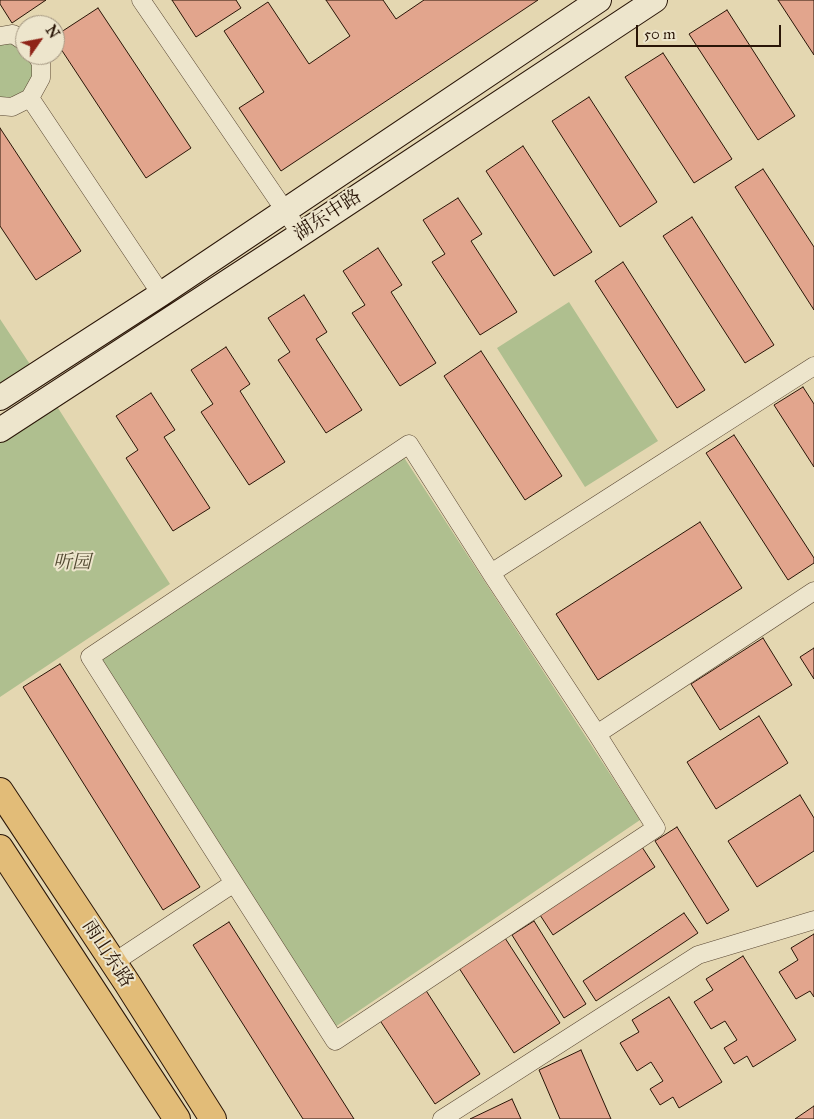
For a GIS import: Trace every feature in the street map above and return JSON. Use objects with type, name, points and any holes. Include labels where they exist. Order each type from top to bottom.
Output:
[{"type":"main road","name":"湖东中路","points":[[0,398],[161,294],[599,0]]},
{"type":"main road","name":"湖东中路","points":[[0,430],[655,0]]},
{"type":"main road","name":"雨山东路","points":[[0,791],[213,1119]]},
{"type":"main road","name":"雨山东路","points":[[0,848],[177,1119]]},
{"type":"street","points":[[141,0],[301,234]]},
{"type":"street","points":[[0,36],[15,35]]},
{"type":"street","points":[[0,106],[12,107],[30,98],[41,78],[41,65]]},
{"type":"street","points":[[30,98],[161,294]]},
{"type":"street","points":[[491,573],[814,366]]},
{"type":"street","points":[[409,444],[491,573],[597,734],[656,828],[335,1042],[90,657],[409,444]]},
{"type":"street","points":[[597,734],[814,591]]},
{"type":"street","points":[[113,963],[234,883]]},
{"type":"street","points":[[442,1119],[698,955],[814,920]]},
{"type":"green space","points":[[0,41],[15,42],[15,65],[36,65],[32,81],[25,94],[11,101],[0,100]]},
{"type":"green space","points":[[569,302],[658,441],[585,487],[497,348]]},
{"type":"green space","points":[[0,319],[37,375],[0,398]]},
{"type":"green space","name":"听园","points":[[51,397],[170,584],[0,697],[0,430]]},
{"type":"green space","points":[[403,456],[640,820],[335,1027],[100,658]]},
{"type":"building","points":[[0,0],[46,0],[24,15],[15,15],[15,21],[12,23],[0,4]]},
{"type":"building","points":[[172,0],[236,0],[241,8],[196,37]]},
{"type":"building","points":[[326,0],[383,0],[396,19],[424,0],[538,0],[281,171],[239,108],[264,92],[224,31],[268,2],[309,64],[350,36]]},
{"type":"building","points":[[778,0],[814,0],[814,55]]},
{"type":"building","points":[[98,8],[191,148],[146,178],[65,55],[65,29]]},
{"type":"building","points":[[727,10],[795,116],[758,140],[689,34]]},
{"type":"building","points":[[663,53],[732,159],[694,183],[625,77]]},
{"type":"building","points":[[589,97],[657,202],[620,227],[552,121]]},
{"type":"building","points":[[0,128],[81,251],[36,280],[0,226]]},
{"type":"building","points":[[523,146],[592,252],[554,276],[486,171]]},
{"type":"building","points":[[763,169],[814,247],[814,310],[735,187]]},
{"type":"building","points":[[458,198],[482,234],[471,241],[517,312],[480,335],[432,262],[445,254],[423,220]]},
{"type":"building","points":[[692,217],[774,345],[745,363],[663,236]]},
{"type":"building","points":[[378,248],[402,285],[391,292],[436,363],[400,386],[352,313],[365,305],[343,271]]},
{"type":"building","points":[[623,262],[705,390],[677,408],[595,281]]},
{"type":"building","points":[[304,295],[327,332],[316,339],[362,410],[326,433],[278,360],[290,352],[268,318]]},
{"type":"building","points":[[226,347],[250,384],[240,391],[285,462],[249,485],[201,412],[213,404],[191,370]]},
{"type":"building","points":[[481,351],[562,476],[525,500],[444,376]]},
{"type":"building","points":[[803,387],[814,404],[814,467],[774,405]]},
{"type":"building","points":[[151,393],[175,430],[164,437],[210,508],[173,531],[126,458],[138,450],[116,416]]},
{"type":"building","points":[[734,435],[814,558],[814,563],[788,580],[706,453]]},
{"type":"building","points":[[700,522],[742,588],[598,680],[556,614]]},
{"type":"building","points":[[763,638],[792,685],[720,730],[691,684]]},
{"type":"building","points":[[814,648],[814,679],[800,657]]},
{"type":"building","points":[[60,664],[200,887],[163,910],[23,687]]},
{"type":"building","points":[[759,716],[788,763],[716,809],[687,762]]},
{"type":"building","points":[[800,795],[814,818],[814,851],[757,887],[728,841]]},
{"type":"building","points":[[677,827],[729,910],[707,924],[655,841]]},
{"type":"building","points":[[642,847],[655,867],[553,935],[540,915]]},
{"type":"building","points":[[684,913],[698,933],[596,1001],[583,981]]},
{"type":"building","points":[[534,921],[586,1004],[564,1018],[512,935]]},
{"type":"building","points":[[229,922],[354,1119],[303,1119],[193,945]]},
{"type":"building","points":[[814,934],[814,997],[810,991],[796,999],[779,972],[798,960],[791,948]]},
{"type":"building","points":[[505,938],[560,1023],[514,1053],[459,968]]},
{"type":"building","points":[[743,956],[796,1040],[753,1067],[747,1056],[734,1064],[724,1048],[737,1040],[725,1021],[711,1029],[694,1002],[713,990],[706,979]]},
{"type":"building","points":[[425,989],[480,1074],[435,1104],[379,1019]]},
{"type":"building","points":[[669,997],[722,1082],[679,1108],[673,1097],[660,1105],[650,1089],[663,1081],[651,1062],[637,1071],[620,1043],[639,1032],[632,1020]]},
{"type":"building","points":[[581,1050],[611,1119],[560,1119],[539,1070]]},
{"type":"building","points":[[512,1099],[521,1119],[470,1119]]},
{"type":"building","points":[[814,1106],[814,1119],[795,1119]]}]
